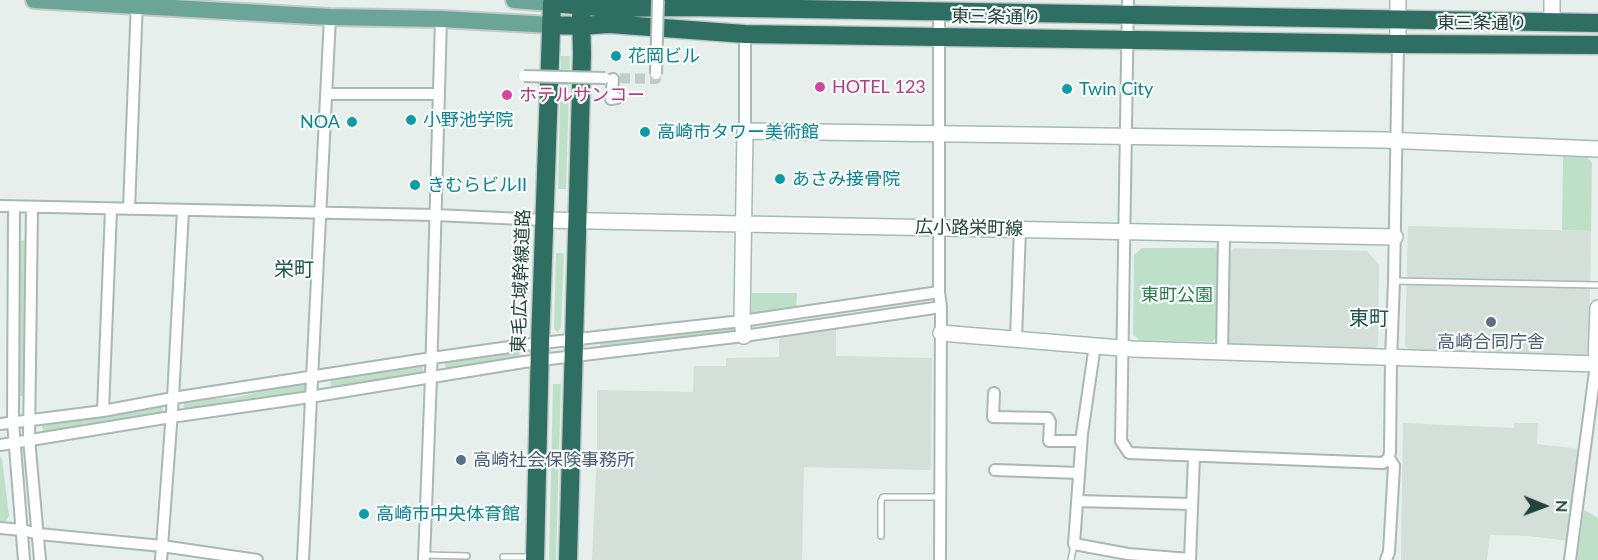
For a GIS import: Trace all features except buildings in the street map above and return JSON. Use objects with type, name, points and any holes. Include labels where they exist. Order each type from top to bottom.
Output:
[{"type":"highway","name":"東三条通り","points":[[552,1],[581,2],[609,8],[687,7],[939,12],[1128,7],[1398,20],[1598,23]]},
{"type":"highway","name":"東毛広域幹線道路","points":[[535,559],[552,1]]},
{"type":"highway","points":[[568,560],[582,53],[581,2]]},
{"type":"highway","name":"東三条通り","points":[[551,25],[609,24],[745,34],[1598,45]]},
{"type":"main road","name":"東三条通り","points":[[34,0],[137,3],[330,17],[441,19],[551,25]]},
{"type":"main road","name":"東三条通り","points":[[514,0],[552,1]]},
{"type":"street","points":[[656,74],[658,0]]},
{"type":"street","points":[[1128,7],[1121,441],[1129,453],[1383,463],[1389,458],[1390,452],[1398,0]]},
{"type":"street","points":[[1552,0],[1552,22]]},
{"type":"street","points":[[129,209],[137,3]]},
{"type":"street","points":[[939,12],[940,560]]},
{"type":"street","points":[[303,560],[330,17]]},
{"type":"street","points":[[424,558],[441,19]]},
{"type":"street","points":[[743,328],[745,34]]},
{"type":"street","points":[[524,76],[609,79],[611,99],[617,98]]},
{"type":"street","points":[[326,94],[439,94]]},
{"type":"street","points":[[745,131],[1397,141],[1598,149]]},
{"type":"street","points":[[0,206],[320,212],[544,220]]},
{"type":"street","points":[[14,207],[13,422],[24,560]]},
{"type":"street","points":[[32,207],[29,439],[40,560]]},
{"type":"street","points":[[103,411],[111,209]]},
{"type":"street","points":[[161,560],[183,210]]},
{"type":"street","name":"広小路栄町線","points":[[544,220],[1395,237]]},
{"type":"street","points":[[1016,338],[1020,229]]},
{"type":"street","points":[[1222,353],[1224,234]]},
{"type":"street","points":[[0,445],[431,377],[540,352],[743,328],[939,292]]},
{"type":"street","points":[[0,424],[103,411],[172,398],[432,358],[540,352],[941,307]]},
{"type":"street","points":[[1570,560],[1597,364],[1598,308]]},
{"type":"street","points":[[940,333],[1122,348],[1222,353],[1597,364]]},
{"type":"street","points":[[1095,345],[1081,441],[1074,544],[1128,554],[1190,560],[1194,456]]},
{"type":"street","points":[[994,393],[993,417],[1048,418],[1050,422],[1049,441],[1081,441]]},
{"type":"street","points":[[1386,560],[1389,552],[1394,466],[1389,458]]},
{"type":"street","points":[[995,470],[1079,473]]},
{"type":"street","points":[[1077,501],[1192,504]]},
{"type":"street","points":[[0,528],[162,546],[257,560]]},
{"type":"lane","points":[[1394,281],[1598,285]]},
{"type":"lane","points":[[881,536],[883,497],[940,497]]},
{"type":"lane","points":[[1071,560],[1074,544]]},
{"type":"lane","points":[[424,558],[467,556]]},
{"type":"lane","points":[[503,557],[535,559]]},
{"type":"shaded area","points":[[1408,226],[1591,231],[1589,350],[1583,357],[1408,349],[1405,345]]},
{"type":"shaded area","points":[[1235,248],[1367,251],[1379,265],[1378,345],[1373,350],[1232,346],[1226,338],[1227,254]]},
{"type":"shaded area","points":[[836,327],[836,356],[932,358],[931,470],[804,467],[802,560],[592,560],[597,390],[693,392],[694,366],[726,366],[726,358],[779,357],[779,335]]},
{"type":"shaded area","points":[[1403,423],[1514,428],[1514,423],[1538,423],[1537,444],[1580,449],[1569,541],[1529,536],[1490,535],[1487,560],[1401,560]]},
{"type":"green space","points":[[561,56],[570,56],[566,189],[558,189]]},
{"type":"green space","points":[[1563,156],[1587,157],[1592,163],[1591,231],[1562,230]]},
{"type":"green space","points":[[29,240],[26,396],[18,396],[18,241]]},
{"type":"green space","name":"東町公園","points":[[1142,248],[1215,248],[1221,253],[1219,336],[1212,342],[1140,340],[1133,335],[1134,255]]},
{"type":"green space","points":[[556,253],[564,253],[561,327],[558,332],[554,327]]},
{"type":"green space","points":[[752,293],[797,293],[796,310],[751,316]]},
{"type":"green space","points":[[734,325],[735,331],[600,349],[600,342]]},
{"type":"green space","points":[[517,350],[520,358],[450,372],[446,369],[445,363],[448,360]]},
{"type":"green space","points":[[422,363],[423,374],[331,388],[330,377]]},
{"type":"green space","points":[[305,381],[305,392],[184,411],[183,400],[233,398]]},
{"type":"green space","points":[[553,384],[561,384],[556,560],[549,560]]},
{"type":"green space","points":[[163,404],[163,414],[43,433],[42,424]]},
{"type":"green space","points":[[0,456],[9,516],[6,521],[0,522]]},
{"type":"green space","points":[[1584,510],[1598,518],[1598,560],[1577,560]]},
{"type":"tunnel","points":[[605,78],[656,79],[656,74]]},
{"type":"place","name":"花岡ビル","points":[[616,56]]},
{"type":"place","name":"HOTEL 123","points":[[820,87]]},
{"type":"place","name":"Twin City","points":[[1067,89]]},
{"type":"place","name":"ホテルサンコー","points":[[507,95]]},
{"type":"place","name":"小野池学院","points":[[411,120]]},
{"type":"place","name":"NOA","points":[[352,122]]},
{"type":"place","name":"高崎市タワー美術館","points":[[645,132]]},
{"type":"place","name":"あさみ接骨院","points":[[780,179]]},
{"type":"place","name":"きむらビルII","points":[[415,185]]},
{"type":"place","name":"高崎合同庁舎","points":[[1491,322]]},
{"type":"place","name":"高崎社会保険事務所","points":[[461,460]]},
{"type":"place","name":"高崎市中央体育館","points":[[364,514]]},
{"type":"district","name":"栄町","points":[[294,270]]},
{"type":"district","name":"東町","points":[[1369,319]]}]
